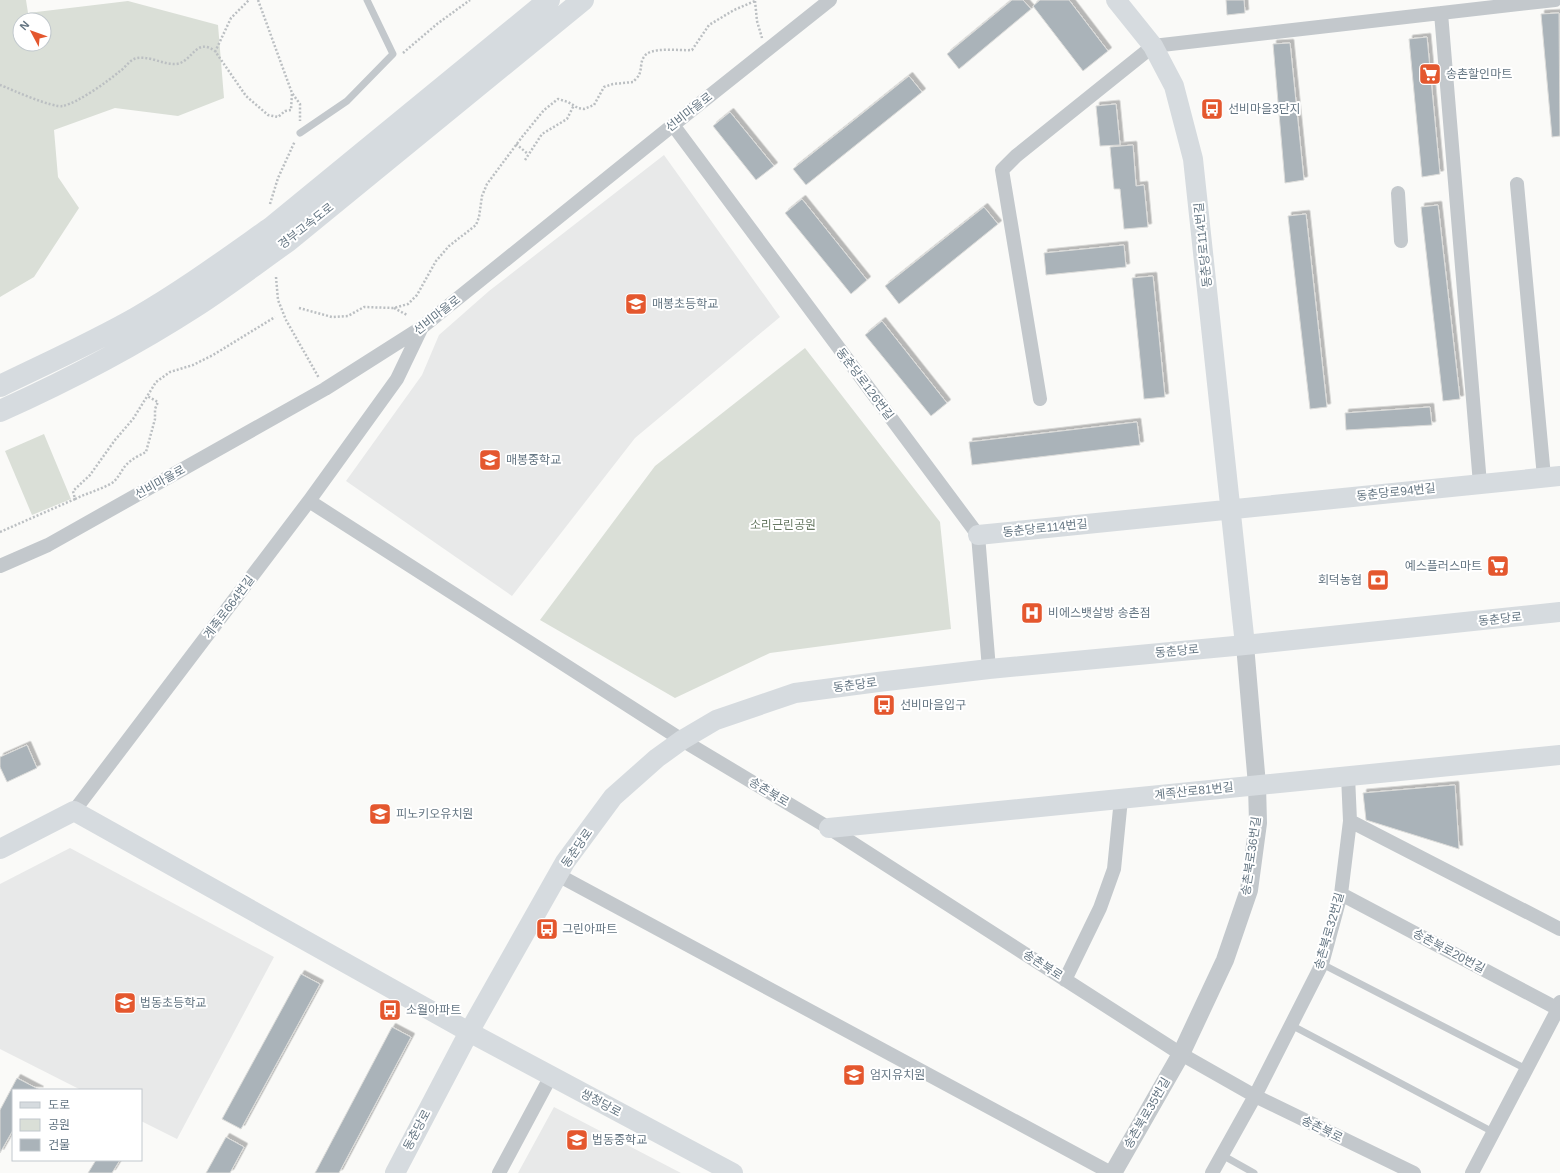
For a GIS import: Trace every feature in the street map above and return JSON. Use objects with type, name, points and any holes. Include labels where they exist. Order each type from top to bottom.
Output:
[{"type":"highway","name":"경부고속도로","points":[[0,386],[137,317],[237,252],[279,222],[549,0]]},
{"type":"highway","name":"경부고속도로","points":[[0,411],[109,357],[149,335],[196,305],[288,241],[583,0]]},
{"type":"main road","name":"동춘당로114번길","points":[[1116,0],[1153,46],[1174,86],[1193,158],[1232,509],[1245,645]]},
{"type":"main road","name":"동춘당로94번길","points":[[1232,509],[1552,476]]},
{"type":"main road","name":"동춘당로114번길","points":[[978,535],[1232,509]]},
{"type":"main road","name":"동춘당로","points":[[395,1173],[469,1032],[565,862],[613,797],[657,758],[682,740],[716,720],[795,692],[989,669],[1245,645],[1560,612]]},
{"type":"main road","name":"계족산로81번길","points":[[829,828],[1560,755]]},
{"type":"main road","name":"계족로664번길","points":[[0,849],[74,812]]},
{"type":"main road","name":"쌍청당로","points":[[74,812],[469,1032],[733,1173]]},
{"type":"street","name":"선비마을로","points":[[0,566],[48,545],[325,389],[421,328],[672,125],[830,0]]},
{"type":"street","points":[[1040,398],[1002,170],[1016,156],[1153,46],[1555,0]]},
{"type":"street","points":[[1441,13],[1480,484]]},
{"type":"street","name":"동춘당로126번길","points":[[672,125],[978,535]]},
{"type":"street","points":[[1517,184],[1552,476]]},
{"type":"street","points":[[1398,193],[1401,241]]},
{"type":"street","name":"계족로664번길","points":[[74,812],[309,501],[397,379],[421,328]]},
{"type":"street","name":"송촌북로","points":[[309,501],[682,740],[829,828],[1181,1054],[1255,1096],[1414,1173]]},
{"type":"street","points":[[978,535],[989,669]]},
{"type":"street","name":"송촌북로36번길","points":[[1181,1054],[1225,960],[1249,890],[1258,823],[1258,785],[1245,645]]},
{"type":"street","name":"송촌북로32번길","points":[[1212,1173],[1255,1096],[1322,964],[1341,894],[1350,821],[1348,776]]},
{"type":"street","points":[[1065,980],[1100,908],[1114,869],[1121,799]]},
{"type":"street","points":[[1350,821],[1560,929]]},
{"type":"street","points":[[558,875],[1112,1173]]},
{"type":"street","name":"송촌북로20번길","points":[[1341,894],[1559,1007],[1472,1173]]},
{"type":"street","name":"송촌북로35번길","points":[[1112,1173],[1181,1054]]},
{"type":"street","points":[[499,1173],[551,1076]]},
{"type":"lane","points":[[300,133],[347,101],[393,54],[367,0]]},
{"type":"lane","points":[[1322,964],[1526,1069]]},
{"type":"lane","points":[[1291,1025],[1493,1132]]},
{"type":"lane","points":[[1222,1155],[1254,1173]]},
{"type":"path","points":[[215,52],[230,18],[249,0]]},
{"type":"path","points":[[258,0],[292,93],[300,104],[300,133],[288,154],[278,178],[270,204]]},
{"type":"path","points":[[393,54],[401,54],[436,24],[470,0]]},
{"type":"path","points":[[299,308],[332,317],[348,316],[364,306],[394,308],[408,304],[417,295],[436,261],[449,246],[476,225],[479,217],[482,196],[487,184],[516,144],[544,110],[558,99],[568,102],[578,108],[584,109],[594,105],[604,87],[613,84],[633,82],[640,75],[641,64],[644,56],[650,51],[692,50],[709,25],[734,10],[755,1],[757,21],[762,41]]},
{"type":"path","points":[[0,85],[45,103],[62,106],[75,101],[103,83],[121,71],[134,59],[144,58],[176,64],[183,61],[199,47],[209,47],[215,52],[246,96],[268,115],[278,116],[285,111],[291,110],[292,93]]},
{"type":"path","points":[[525,160],[542,134],[567,119],[574,105]]},
{"type":"path","points":[[516,144],[528,154]]},
{"type":"path","points":[[276,277],[278,300],[286,320],[325,389]]},
{"type":"path","points":[[394,308],[407,315]]},
{"type":"path","points":[[75,499],[73,491],[90,475],[115,440],[133,419],[156,382],[170,372],[193,365],[213,355],[275,317]]},
{"type":"path","points":[[0,532],[112,483],[120,476],[127,464],[146,452],[155,419],[155,409],[158,402],[147,396]]},
{"type":"shaded area","points":[[664,155],[780,317],[635,438],[512,596],[346,481],[422,375],[439,335],[489,291]]},
{"type":"shaded area","name":"법동초등학교","points":[[70,848],[274,957],[177,1139],[142,1122],[142,1089],[79,1089],[0,1049],[0,884]]},
{"type":"shaded area","name":"법동중학교","points":[[554,1107],[681,1173],[518,1173]]},
{"type":"green space","points":[[0,0],[26,0],[28,12],[12,12],[12,52],[52,52],[52,12],[36,12],[128,1],[218,25],[224,98],[178,116],[115,108],[54,130],[58,177],[79,208],[34,277],[0,297]]},
{"type":"green space","name":"소리근린공원","points":[[805,348],[940,522],[951,629],[770,653],[675,698],[540,620],[655,466]]},
{"type":"green space","points":[[44,434],[71,499],[32,515],[5,451]]},
{"type":"building","points":[[1012,0],[1023,0],[1031,9],[959,69],[947,54]]},
{"type":"building","points":[[1040,0],[1069,0],[1108,51],[1083,71],[1033,6]]},
{"type":"building","points":[[1226,0],[1244,0],[1245,13],[1227,15]]},
{"type":"building","points":[[1559,13],[1560,136],[1552,137],[1541,14]]},
{"type":"building","points":[[1427,37],[1440,174],[1422,177],[1409,39]]},
{"type":"building","points":[[1290,43],[1304,180],[1285,183],[1273,44]]},
{"type":"building","points":[[909,76],[922,92],[806,185],[793,169]]},
{"type":"building","points":[[1116,104],[1120,145],[1100,146],[1096,106]]},
{"type":"building","points":[[730,112],[774,166],[756,180],[713,126]]},
{"type":"building","points":[[1133,145],[1136,186],[1144,185],[1148,227],[1124,229],[1120,189],[1114,189],[1110,147]]},
{"type":"building","points":[[802,199],[867,280],[851,294],[785,213]]},
{"type":"building","points":[[1438,205],[1460,399],[1443,401],[1421,207]]},
{"type":"building","points":[[984,207],[998,224],[899,304],[885,286]]},
{"type":"building","points":[[1306,214],[1327,407],[1310,409],[1288,216]]},
{"type":"building","points":[[1124,245],[1126,267],[1046,275],[1044,253]]},
{"type":"building","points":[[1153,276],[1165,397],[1144,399],[1132,278]]},
{"type":"building","points":[[882,321],[947,403],[931,416],[865,335]]},
{"type":"building","points":[[1430,407],[1432,425],[1346,430],[1345,413]]},
{"type":"building","points":[[1137,422],[1140,445],[972,465],[969,442]]},
{"type":"building","points":[[27,745],[37,768],[7,782],[0,767],[0,757]]},
{"type":"building","points":[[1455,785],[1459,849],[1366,820],[1363,793]]},
{"type":"building","points":[[301,974],[320,984],[241,1129],[222,1119]]},
{"type":"building","points":[[392,1027],[411,1037],[339,1173],[315,1173]]},
{"type":"building","points":[[17,1078],[38,1089],[12,1089],[12,1132],[0,1153],[0,1110]]},
{"type":"building","points":[[226,1137],[244,1147],[230,1173],[206,1173]]},
{"type":"building","points":[[95,1161],[119,1161],[112,1173],[88,1173]]},
{"type":"place","name":"송촌할인마트","points":[[1430,74]]},
{"type":"place","name":"선비마을3단지","points":[[1212,109]]},
{"type":"place","name":"매봉초등학교","points":[[636,304]]},
{"type":"place","name":"매봉중학교","points":[[490,460]]},
{"type":"place","name":"예스플러스마트","points":[[1498,566]]},
{"type":"place","name":"회덕농협","points":[[1378,580]]},
{"type":"place","name":"비에스뱃살방 송촌점","points":[[1032,613]]},
{"type":"place","name":"선비마을입구","points":[[884,705]]},
{"type":"place","name":"피노키오유치원","points":[[380,814]]},
{"type":"place","name":"그린아파트","points":[[547,929]]},
{"type":"place","name":"법동초등학교","points":[[125,1003]]},
{"type":"place","name":"소월아파트","points":[[390,1010]]},
{"type":"place","name":"엄지유치원","points":[[854,1075]]},
{"type":"place","name":"법동중학교","points":[[577,1140]]}]
